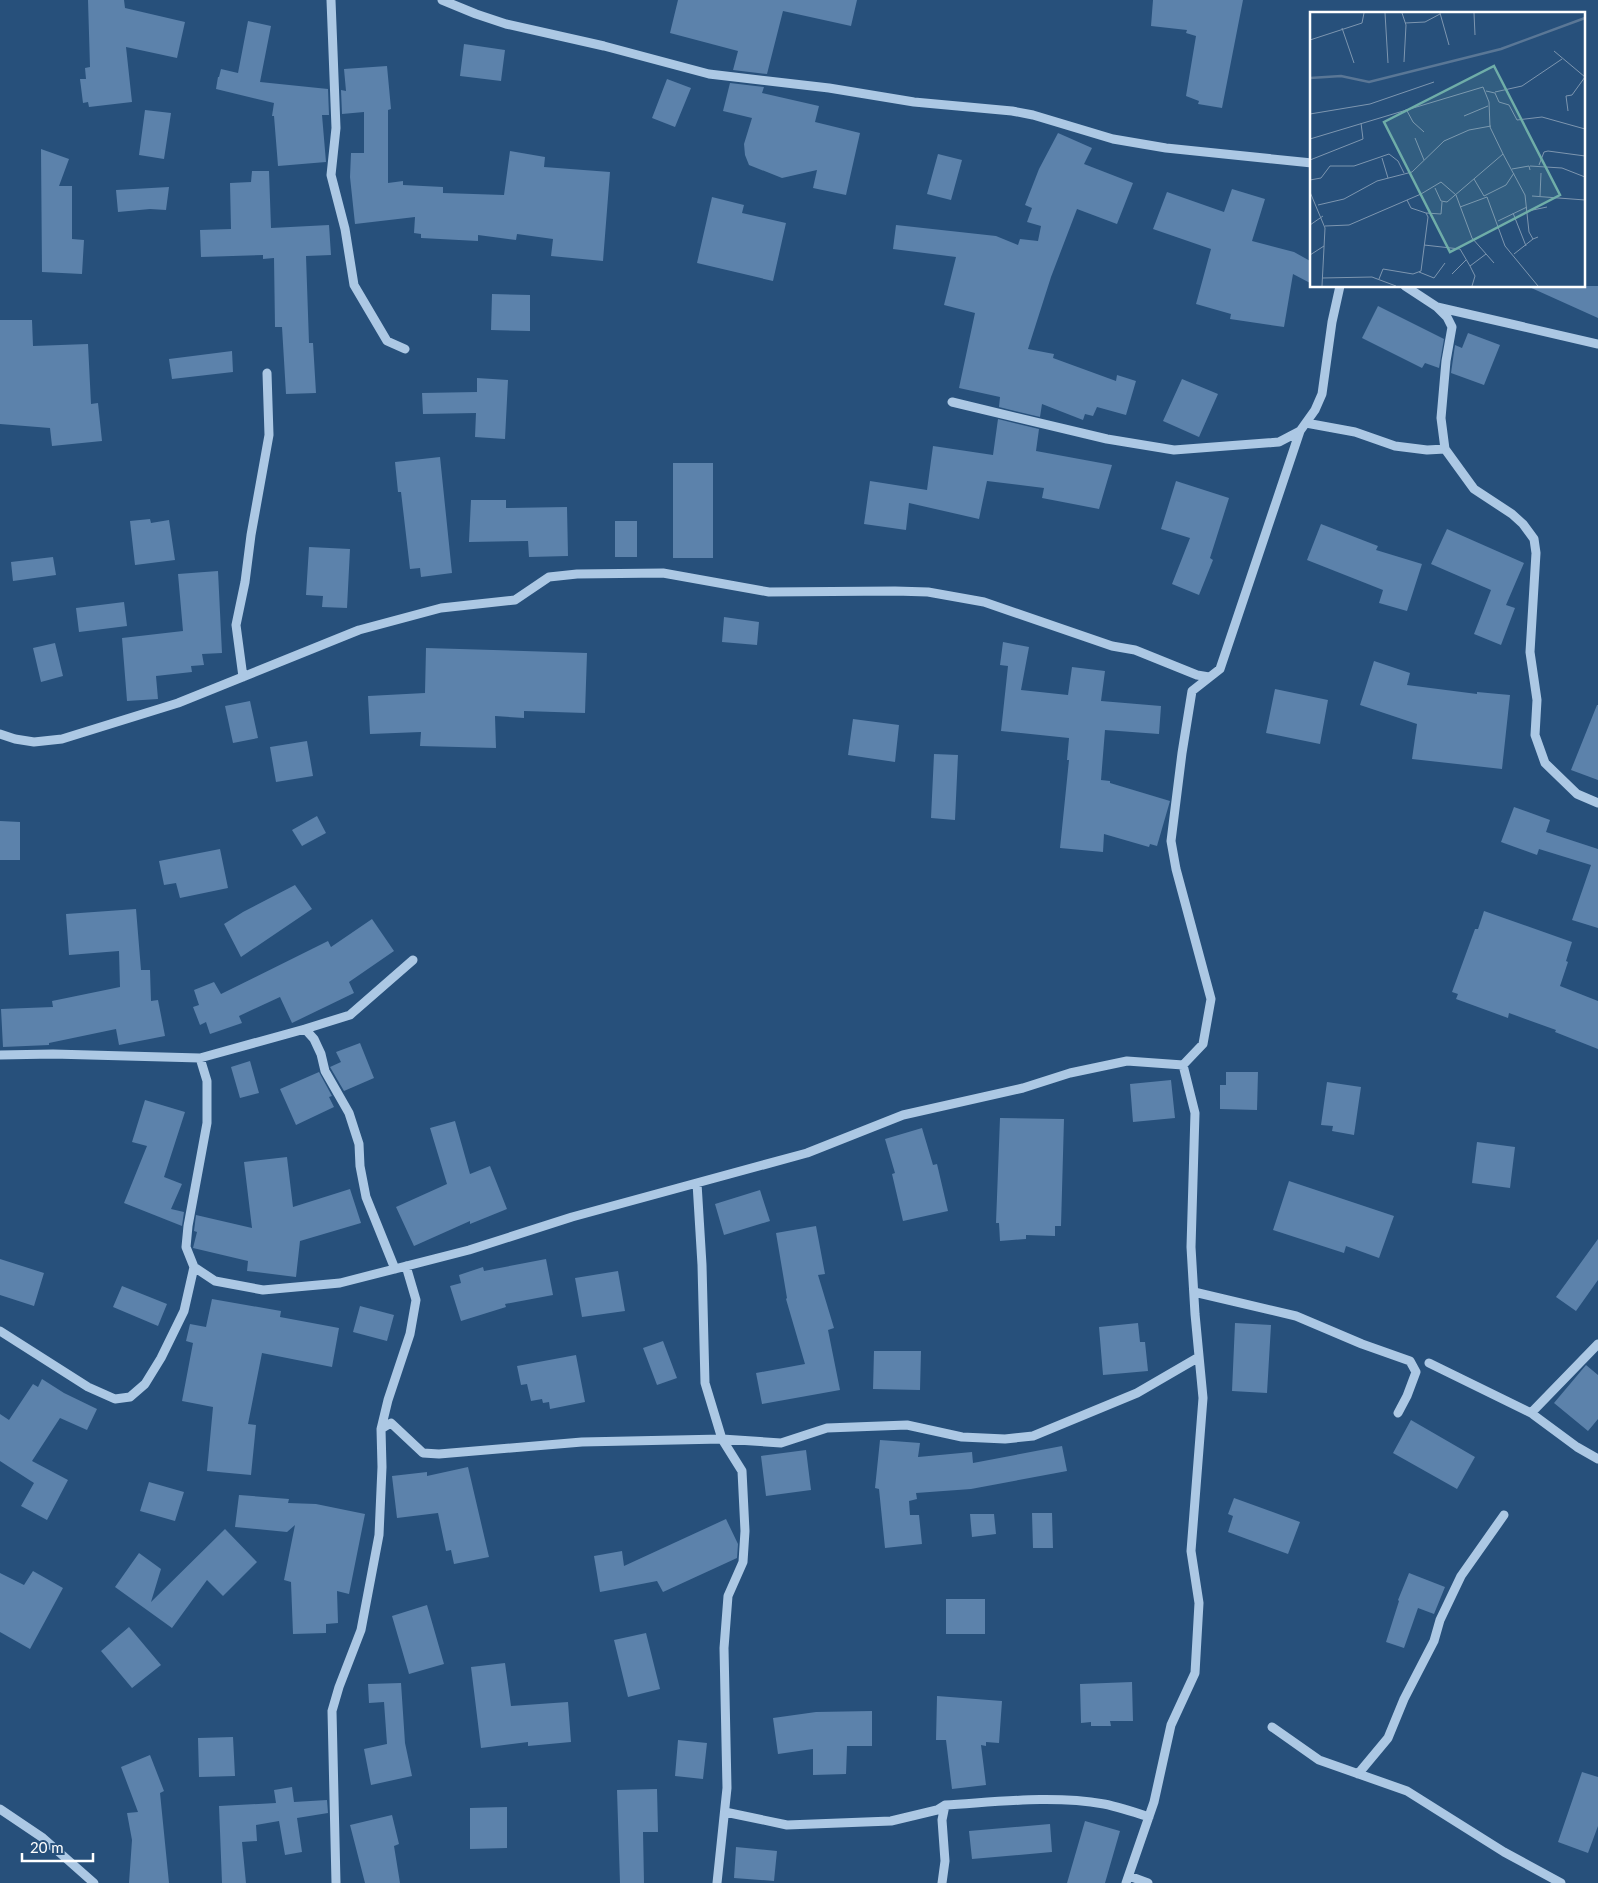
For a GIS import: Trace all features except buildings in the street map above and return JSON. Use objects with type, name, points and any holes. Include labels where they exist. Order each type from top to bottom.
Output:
[{"type":"street","points":[[331,0],[336,128],[331,175],[345,229],[354,285],[387,341],[405,350]]},
{"type":"street","points":[[442,0],[506,24],[604,46],[709,74],[829,88],[914,102],[1012,111],[1040,117],[1113,139],[1166,148],[1310,163]]},
{"type":"street","points":[[1183,1065],[1202,1044],[1211,999],[1176,869],[1171,841],[1192,690],[1220,669],[1300,431],[1315,410],[1322,394],[1332,322],[1340,288]]},
{"type":"street","points":[[1408,288],[1437,308],[1447,317],[1452,327],[1446,361],[1441,418],[1445,449],[1474,489],[1512,514],[1534,538],[1536,553],[1530,652],[1537,700],[1534,735],[1545,763],[1577,794],[1598,803]]},
{"type":"street","points":[[1437,308],[1598,344]]},
{"type":"street","points":[[243,678],[236,625],[269,436],[267,373]]},
{"type":"street","points":[[952,402],[1107,439],[1174,450],[1279,442],[1300,431]]},
{"type":"street","points":[[1306,423],[1355,432],[1395,446],[1427,450],[1445,449]]},
{"type":"street","points":[[0,734],[34,742],[62,740],[178,703],[359,630],[441,608],[515,600],[549,577],[578,574],[663,573],[769,592],[928,592],[984,602],[1112,646],[1134,650],[1198,676],[1209,677]]},
{"type":"street","points":[[0,1055],[53,1054],[200,1058],[305,1029],[350,1014],[413,960]]},
{"type":"street","points":[[305,1029],[314,1039],[326,1070],[349,1112],[358,1144],[366,1197],[395,1269]]},
{"type":"street","points":[[200,1058],[208,1081],[207,1123],[188,1226],[186,1247],[194,1266],[215,1280],[263,1290],[340,1283],[469,1250],[572,1218],[807,1153],[903,1115],[1023,1088],[1070,1072],[1127,1061],[1183,1065]]},
{"type":"street","points":[[1148,1883],[1127,1879],[1154,1802],[1170,1725],[1195,1673],[1199,1603],[1191,1551],[1203,1398],[1191,1247],[1196,1113],[1183,1065]]},
{"type":"street","points":[[697,1183],[702,1265],[705,1383],[722,1440],[742,1471],[746,1532],[743,1562],[728,1596],[724,1648],[727,1788],[717,1883]]},
{"type":"street","points":[[0,1331],[88,1387],[115,1399],[130,1397],[145,1384],[162,1358],[184,1311],[194,1266]]},
{"type":"street","points":[[336,1883],[332,1711],[361,1630],[379,1535],[382,1467],[381,1429],[388,1400],[410,1334],[416,1300],[406,1266]]},
{"type":"street","points":[[1194,1292],[1296,1316],[1362,1344],[1410,1361],[1416,1372],[1398,1413]]},
{"type":"street","points":[[1530,1412],[1598,1344]]},
{"type":"street","points":[[381,1429],[391,1423],[423,1453],[439,1454],[582,1442],[722,1440],[781,1443],[827,1428],[907,1425],[962,1437],[1005,1439],[1033,1436],[1137,1393],[1199,1357]]},
{"type":"street","points":[[1429,1363],[1530,1412],[1577,1447],[1598,1459]]},
{"type":"street","points":[[1358,1774],[1388,1738],[1404,1699],[1434,1640],[1440,1620],[1461,1576],[1504,1516]]},
{"type":"street","points":[[1272,1727],[1318,1760],[1407,1791],[1504,1852],[1561,1883]]},
{"type":"street","points":[[725,1812],[787,1825],[891,1821],[937,1810],[945,1805],[1057,1800],[1104,1804],[1149,1817]]},
{"type":"street","points":[[942,1883],[945,1861],[942,1820],[945,1805]]},
{"type":"street","points":[[0,1809],[44,1838],[94,1883]]}]
